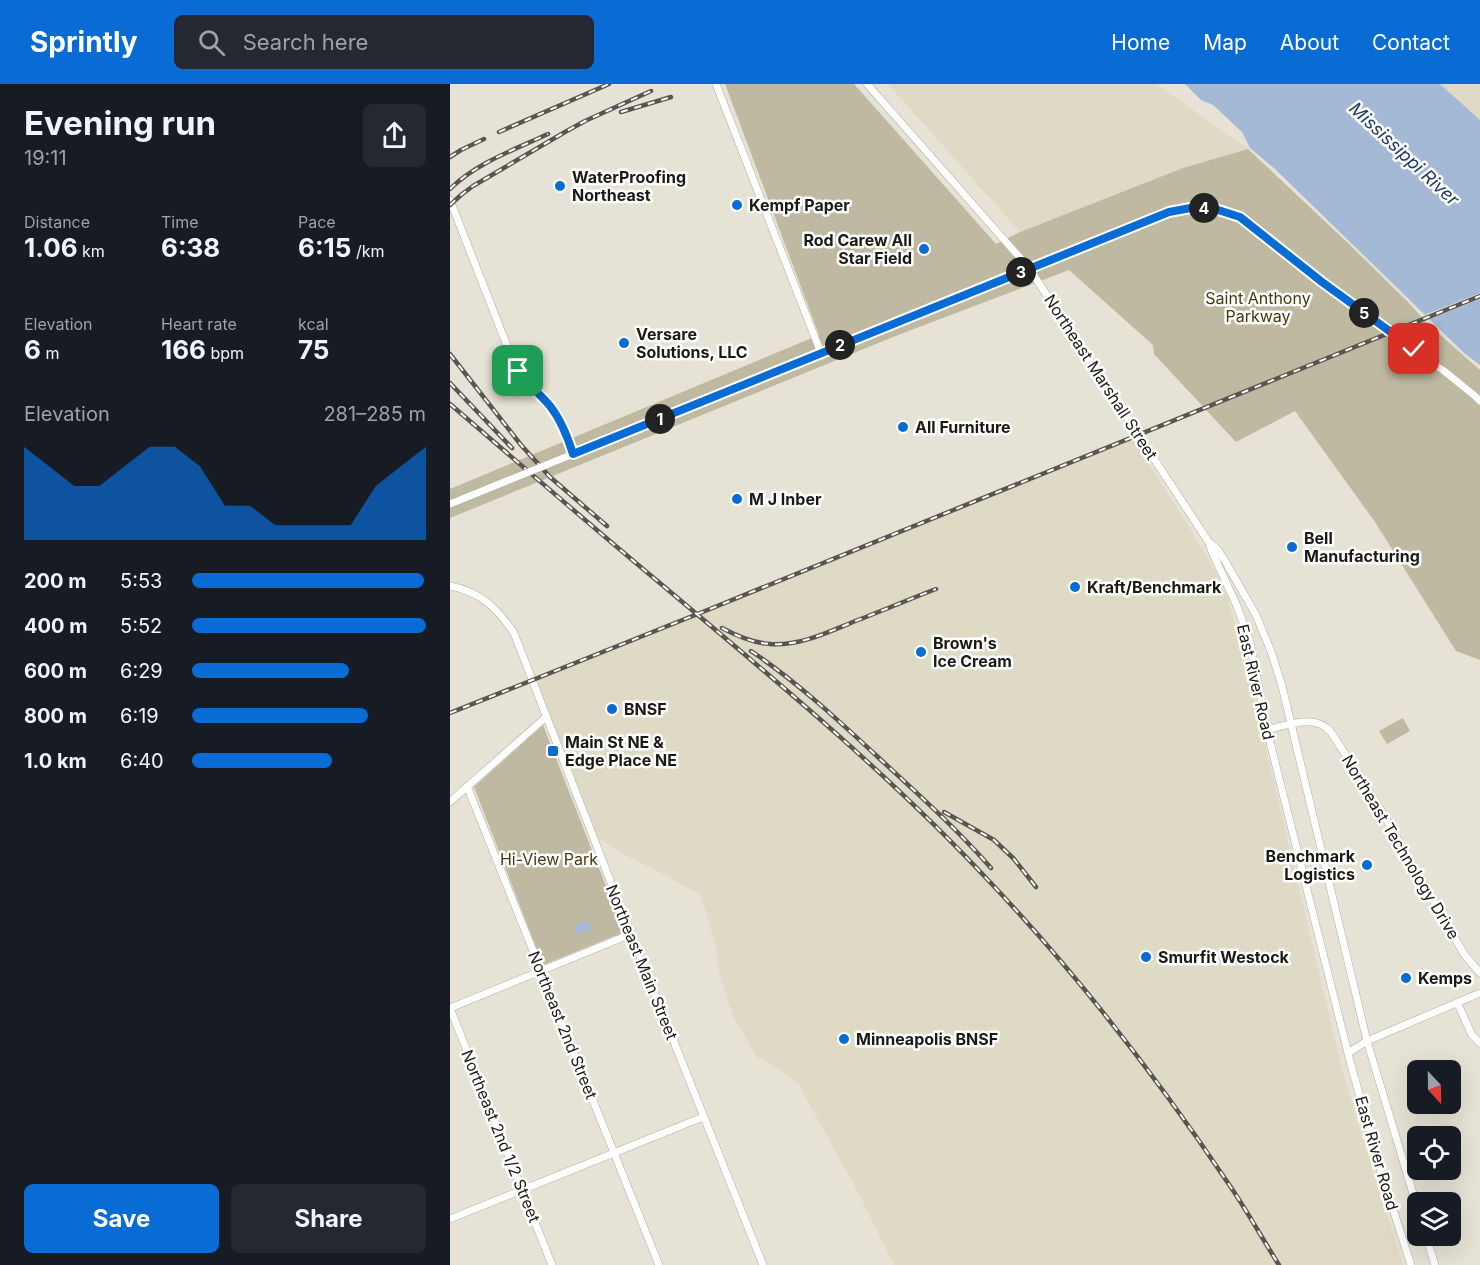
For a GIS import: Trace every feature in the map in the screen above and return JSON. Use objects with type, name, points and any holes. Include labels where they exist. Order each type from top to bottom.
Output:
[{"type":"street","points":[[716,84],[821,353]]},
{"type":"street","name":"Northeast Marshall Street","points":[[867,84],[1029,268],[1208,542]]},
{"type":"street","points":[[450,200],[513,361],[524,380],[551,407],[563,427],[573,454]]},
{"type":"street","points":[[450,504],[1169,212],[1196,207],[1212,208],[1240,217],[1322,282],[1444,371],[1480,401]]},
{"type":"street","name":"East River Road","points":[[1208,542],[1218,550],[1256,615],[1272,654],[1292,725],[1367,1041],[1413,1192]]},
{"type":"street","name":"East River Road","points":[[1208,542],[1238,606],[1250,642],[1267,730],[1317,934],[1382,1175],[1411,1265]]},
{"type":"street","name":"Northeast Main Street","points":[[450,586],[481,598],[497,609],[514,633],[763,1265]]},
{"type":"street","points":[[450,802],[546,717]]},
{"type":"street","name":"Northeast Technology Drive","points":[[1292,725],[1307,721],[1321,723],[1331,732],[1382,812],[1464,954],[1480,973]]},
{"type":"street","points":[[1267,730],[1292,725]]},
{"type":"street","name":"Northeast 2nd Street","points":[[467,786],[659,1265]]},
{"type":"street","points":[[450,1008],[631,934]]},
{"type":"street","points":[[1348,1053],[1367,1041],[1480,993]]},
{"type":"street","points":[[1457,1002],[1472,1035],[1480,1043]]},
{"type":"street","name":"Northeast 2nd 1/2 Street","points":[[450,1008],[552,1265]]},
{"type":"street","points":[[450,1219],[703,1117]]},
{"type":"street","points":[[1429,1246],[1435,1265]]},
{"type":"shaded area","points":[[888,84],[1156,84],[1248,149],[1183,168],[1020,232]]},
{"type":"shaded area","points":[[1440,84],[1480,84],[1480,120]]},
{"type":"shaded area","points":[[1133,439],[1210,562],[1227,596],[1252,690],[1339,1057],[1403,1265],[894,1265],[860,1196],[799,1085],[785,1073],[757,1057],[733,1017],[700,894],[598,838],[535,678]]},
{"type":"green space","name":"Saint Anthony Parkway","points":[[725,84],[854,84],[996,244],[1020,232],[1183,168],[1248,149],[1348,243],[1428,324],[1480,370],[1480,660],[1456,651],[1375,522],[1295,411],[1236,442],[1154,354],[1153,345],[1069,270],[893,337],[450,518],[450,489],[819,335]]},
{"type":"green space","points":[[1403,718],[1410,731],[1387,744],[1379,731]]},
{"type":"green space","name":"Hi-View Park","points":[[543,725],[624,932],[543,965],[474,787]]},
{"type":"water","name":"Mississippi River","points":[[1185,84],[1440,84],[1480,120],[1480,365],[1464,353],[1275,169],[1250,148],[1242,132],[1213,105],[1201,100]]},
{"type":"water","points":[[588,920],[592,929],[577,935],[574,926]]},
{"type":"pier","points":[[1480,293],[1480,299],[1427,320],[1422,316]]},
{"type":"railway","points":[[499,132],[609,84]]},
{"type":"railway","points":[[450,205],[473,186],[565,132],[651,91]]},
{"type":"railway","points":[[621,112],[671,97]]},
{"type":"railway","points":[[450,189],[484,164],[548,134]]},
{"type":"railway","points":[[450,157],[484,139]]},
{"type":"railway","points":[[450,713],[1480,296]]},
{"type":"railway","points":[[450,354],[521,445],[550,477],[607,526]]},
{"type":"railway","points":[[450,383],[512,448]]},
{"type":"railway","points":[[450,404],[829,727],[950,840],[1053,952],[1144,1065],[1228,1183],[1279,1265]]},
{"type":"railway","points":[[722,628],[757,642],[793,643],[826,633],[936,589]]},
{"type":"railway","points":[[751,651],[801,688],[848,730],[936,811],[991,868]]},
{"type":"railway","points":[[944,812],[994,840],[1014,859],[1036,887]]},
{"type":"place","name":"WaterProofing Northeast","points":[[560,186]]},
{"type":"place","name":"Kempf Paper","points":[[737,205]]},
{"type":"place","name":"Rod Carew All Star Field","points":[[924,249]]},
{"type":"place","name":"Versare Solutions, LLC","points":[[624,343]]},
{"type":"place","name":"All Furniture","points":[[903,427]]},
{"type":"place","name":"M J Inber","points":[[737,499]]},
{"type":"place","name":"Bell Manufacturing","points":[[1292,547]]},
{"type":"place","name":"Kraft/Benchmark","points":[[1075,587]]},
{"type":"place","name":"Brown's Ice Cream","points":[[921,652]]},
{"type":"place","name":"BNSF","points":[[612,709]]},
{"type":"place","name":"Main St NE & Edge Place NE","points":[[553,751]]},
{"type":"place","name":"Benchmark Logistics","points":[[1367,865]]},
{"type":"place","name":"Smurfit Westock","points":[[1146,957]]},
{"type":"place","name":"Kemps","points":[[1406,978]]},
{"type":"place","name":"Minneapolis BNSF","points":[[844,1039]]},
{"type":"route","points":[[518,371],[551,407],[563,427],[573,454],[1169,212],[1196,207],[1212,208],[1240,217],[1322,282],[1414,349]]}]
